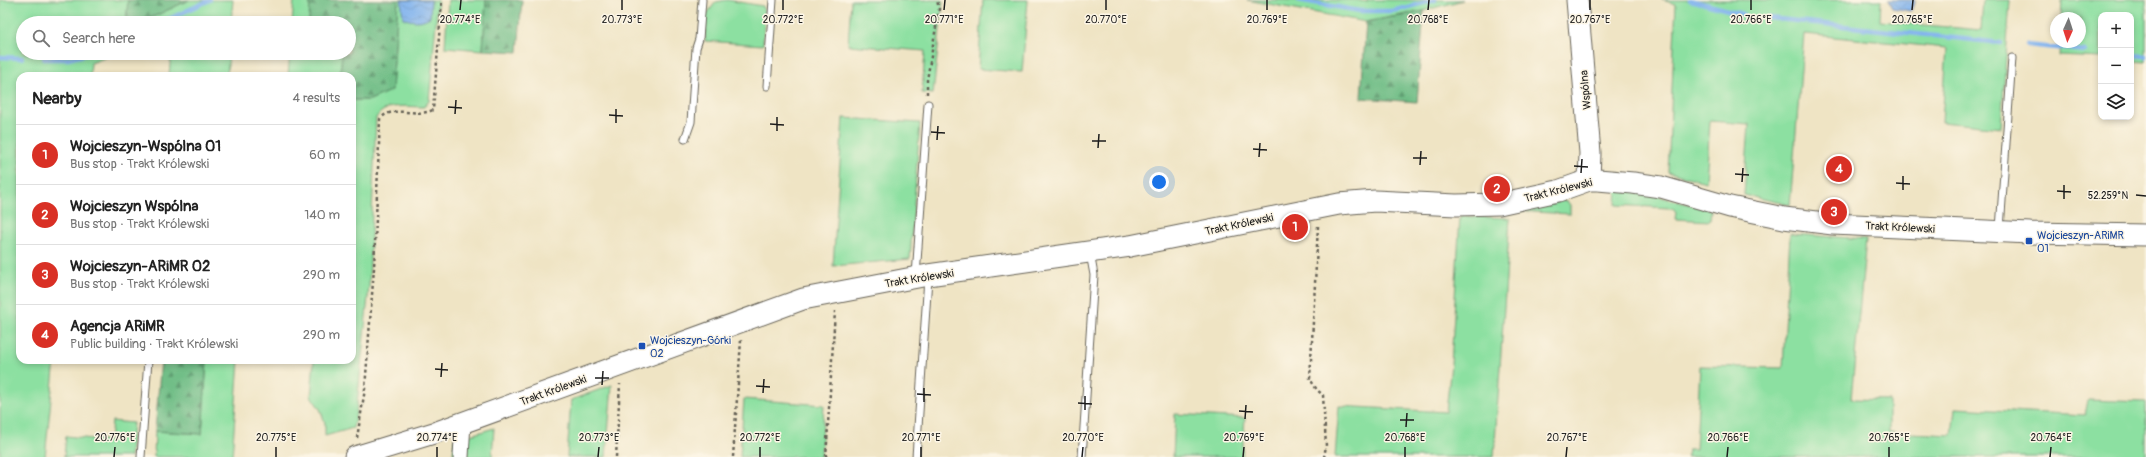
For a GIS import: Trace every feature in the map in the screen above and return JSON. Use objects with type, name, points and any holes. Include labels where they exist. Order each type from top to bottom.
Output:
[{"type":"street","name":"Wspólna","points":[[1577,0],[1590,153],[1589,180]]},
{"type":"street","name":"Trakt Królewski","points":[[355,457],[463,422],[803,299],[837,291],[922,277],[1090,253],[1318,207],[1367,201],[1456,205],[1499,204],[1558,191],[1589,180],[1633,182],[1661,187],[1730,207],[1784,218],[1833,224],[2146,235]]},
{"type":"street","points":[[461,457],[463,422]]},
{"type":"lane","points":[[685,139],[691,122],[696,48],[699,39],[702,0]]},
{"type":"lane","points":[[767,86],[772,0]]},
{"type":"lane","points":[[1999,231],[2012,58]]},
{"type":"lane","points":[[916,457],[928,104]]},
{"type":"lane","points":[[1082,457],[1094,275],[1090,253]]},
{"type":"lane","points":[[141,457],[148,364]]},
{"type":"path","points":[[355,457],[365,389],[374,268],[380,119],[384,114],[393,112],[427,113],[433,110],[442,0]]},
{"type":"path","points":[[928,104],[927,80],[939,9],[937,0]]},
{"type":"path","points":[[1318,207],[1310,379],[1317,390],[1323,395],[1326,446],[1324,457]]},
{"type":"path","points":[[826,457],[837,291]]},
{"type":"path","points":[[733,457],[742,320]]},
{"type":"path","points":[[616,457],[620,366]]},
{"type":"green space","points":[[0,0],[128,0],[127,16],[16,16],[16,60],[99,60],[91,63],[90,72],[16,72],[16,364],[55,364],[45,457],[0,457]]},
{"type":"green space","points":[[128,0],[189,0],[155,16],[127,16]]},
{"type":"green space","points":[[189,0],[233,0],[232,16],[155,16]]},
{"type":"green space","points":[[294,0],[310,0],[309,16],[293,16]]},
{"type":"green space","points":[[310,0],[398,0],[392,90],[370,100],[356,100],[356,72],[340,72],[341,60],[356,60],[356,16],[309,16]]},
{"type":"green space","points":[[398,0],[438,0],[429,101],[424,107],[391,107],[380,113],[376,118],[369,287],[356,414],[353,428],[325,436],[325,423],[320,409],[311,396],[314,364],[356,364],[356,100],[370,100],[392,90]]},
{"type":"green space","points":[[448,0],[486,0],[483,50],[445,47]]},
{"type":"green space","points":[[486,0],[522,0],[518,52],[483,50]]},
{"type":"green space","points":[[727,0],[763,6],[765,11],[763,45],[705,41],[705,16],[716,2]]},
{"type":"green space","points":[[851,0],[943,0],[933,94],[922,93],[925,51],[848,45]]},
{"type":"green space","points":[[983,0],[1028,0],[1022,72],[978,69]]},
{"type":"green space","points":[[1247,0],[1355,0],[1367,2],[1367,0],[1463,0],[1423,11],[1366,22]]},
{"type":"green space","points":[[1662,0],[1881,0],[1880,21],[1981,30],[1983,0],[2010,0],[2001,128],[1942,122],[1947,48],[1804,34],[1790,205],[1744,195],[1749,124],[1710,121],[1706,182],[1668,172],[1676,4]]},
{"type":"green space","points":[[2062,0],[2146,0],[2146,62],[2134,61],[2134,12],[2098,12],[2098,58],[2059,56],[2060,48],[2086,48],[2086,12],[2061,12]]},
{"type":"green space","points":[[1424,11],[1417,102],[1361,98],[1366,22]]},
{"type":"green space","points":[[170,60],[228,60],[227,72],[169,72]]},
{"type":"green space","points":[[289,60],[341,60],[340,72],[288,72]]},
{"type":"green space","points":[[843,118],[920,123],[910,259],[833,266]]},
{"type":"green space","points":[[1617,188],[1630,189],[1711,210],[1710,221],[1675,219],[1676,212],[1673,208],[1616,205]]},
{"type":"green space","points":[[1558,199],[1567,201],[1570,205],[1570,214],[1515,211]]},
{"type":"green space","points":[[1460,216],[1510,218],[1494,457],[1335,457],[1339,406],[1446,412],[1451,364]]},
{"type":"green space","points":[[1790,234],[1866,239],[1851,399],[1889,400],[1889,432],[1952,435],[1955,408],[2085,415],[2088,400],[2146,402],[2146,457],[1687,457],[1688,449],[1696,449],[1700,366],[1783,368]]},
{"type":"green space","points":[[161,364],[207,364],[202,434],[155,431]]},
{"type":"green space","points":[[207,364],[239,364],[232,457],[154,457],[155,431],[202,434]]},
{"type":"green space","points":[[612,385],[606,457],[567,457],[571,400]]},
{"type":"green space","points":[[744,399],[824,405],[821,457],[740,457]]},
{"type":"green space","points":[[1175,414],[1245,418],[1242,457],[1173,457]]},
{"type":"green space","points":[[112,421],[133,423],[130,457],[64,457],[66,436],[110,441]]},
{"type":"green space","points":[[494,428],[492,457],[453,457],[454,440]]},
{"type":"water","points":[[401,0],[431,0],[430,17],[417,21],[403,18]]},
{"type":"water","points":[[1888,0],[1915,0],[1911,11],[1892,8]]},
{"type":"waterway","points":[[175,16],[210,0]]},
{"type":"waterway","points":[[1298,0],[1360,11],[1392,11],[1435,0]]},
{"type":"waterway","points":[[1690,0],[1743,14]]},
{"type":"waterway","points":[[1769,18],[2001,43]]},
{"type":"waterway","points":[[2027,45],[2085,51]]},
{"type":"waterway","points":[[2134,55],[2146,56]]},
{"type":"waterway","points":[[0,57],[16,58]]},
{"type":"place","name":"Agencja ARiMR","points":[[1839,169]]},
{"type":"place","name":"Wojcieszyn Wspólna","points":[[1497,189]]},
{"type":"place","name":"Wojcieszyn-ARiMR 02","points":[[1834,212]]},
{"type":"place","name":"Wojcieszyn-Wspólna 01","points":[[1295,227]]},
{"type":"place","name":"Wojcieszyn-ARiMR 01","points":[[2029,241]]},
{"type":"place","name":"Wojcieszyn-Górki 02","points":[[642,346]]}]
